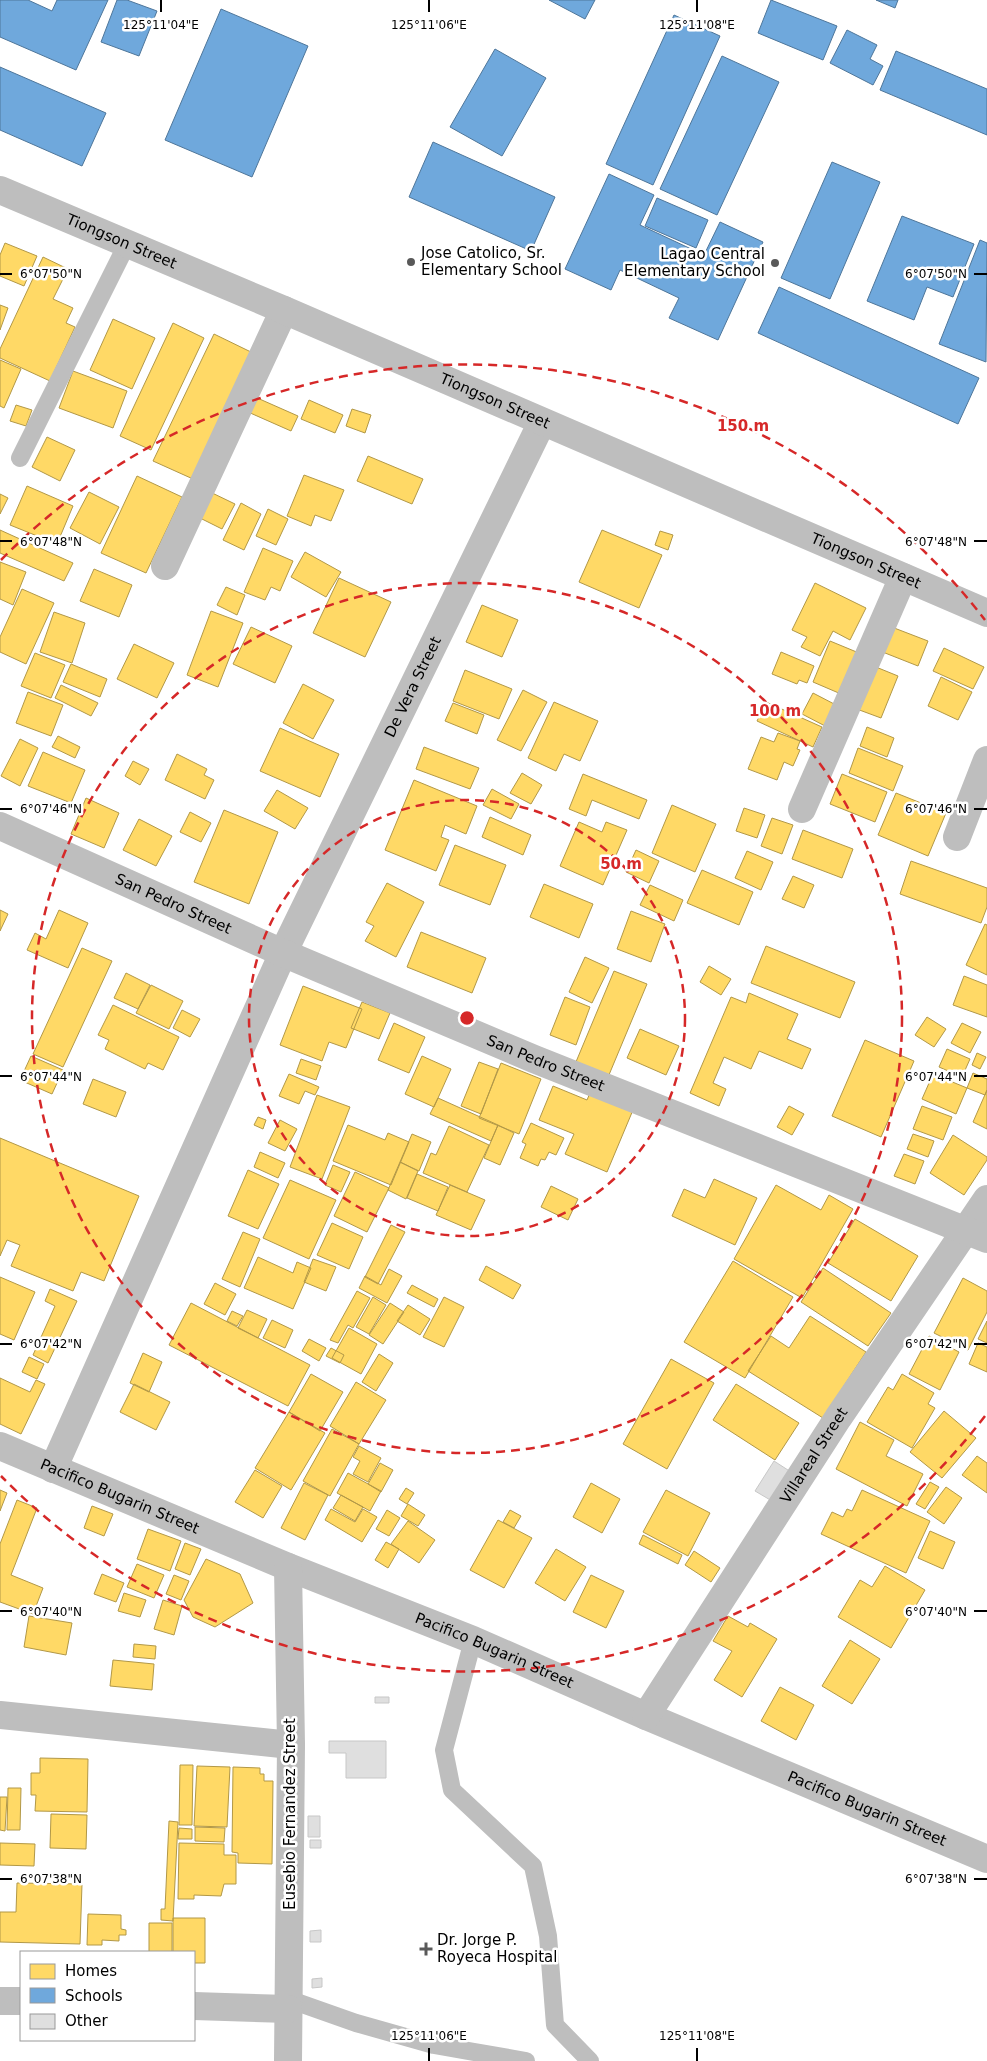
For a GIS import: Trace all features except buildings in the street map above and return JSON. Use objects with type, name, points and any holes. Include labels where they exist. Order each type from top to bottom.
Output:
[{"type":"street","name":"Tiongson Street","points":[[0,190],[284,310],[987,613]]},
{"type":"street","points":[[165,566],[284,310]]},
{"type":"street","name":"De Vera Street","points":[[53,1469],[283,952],[542,422]]},
{"type":"street","points":[[802,809],[903,577]]},
{"type":"street","points":[[957,838],[987,760]]},
{"type":"street","name":"San Pedro Street","points":[[0,826],[283,952],[555,1068],[976,1234]]},
{"type":"street","name":"Villareal Street","points":[[646,1716],[838,1418],[976,1234],[987,1199]]},
{"type":"street","name":"Pacifico Bugarin Street","points":[[0,1446],[288,1567],[473,1640],[646,1716],[987,1859]]},
{"type":"street","name":"Eusebio Fernandez Street","points":[[288,1567],[291,1745],[288,2061]]},
{"type":"street","points":[[0,1715],[291,1745]]},
{"type":"street","points":[[0,2001],[20,2002]]},
{"type":"street","points":[[195,2006],[288,2004]]},
{"type":"lane","points":[[20,458],[127,244]]},
{"type":"lane","points":[[473,1640],[444,1750],[452,1790],[533,1866],[548,1936],[555,2024],[590,2061]]},
{"type":"lane","points":[[288,2004],[434,2045],[526,2061]]},
{"type":"place","name":"Jose Catolico, Sr. Elementary School","points":[[411,262]]},
{"type":"place","name":"Lagao Central Elementary School","points":[[775,263]]},
{"type":"place","name":"Dr. Jorge P. Royeca Hospital","points":[[426,1949]]}]
